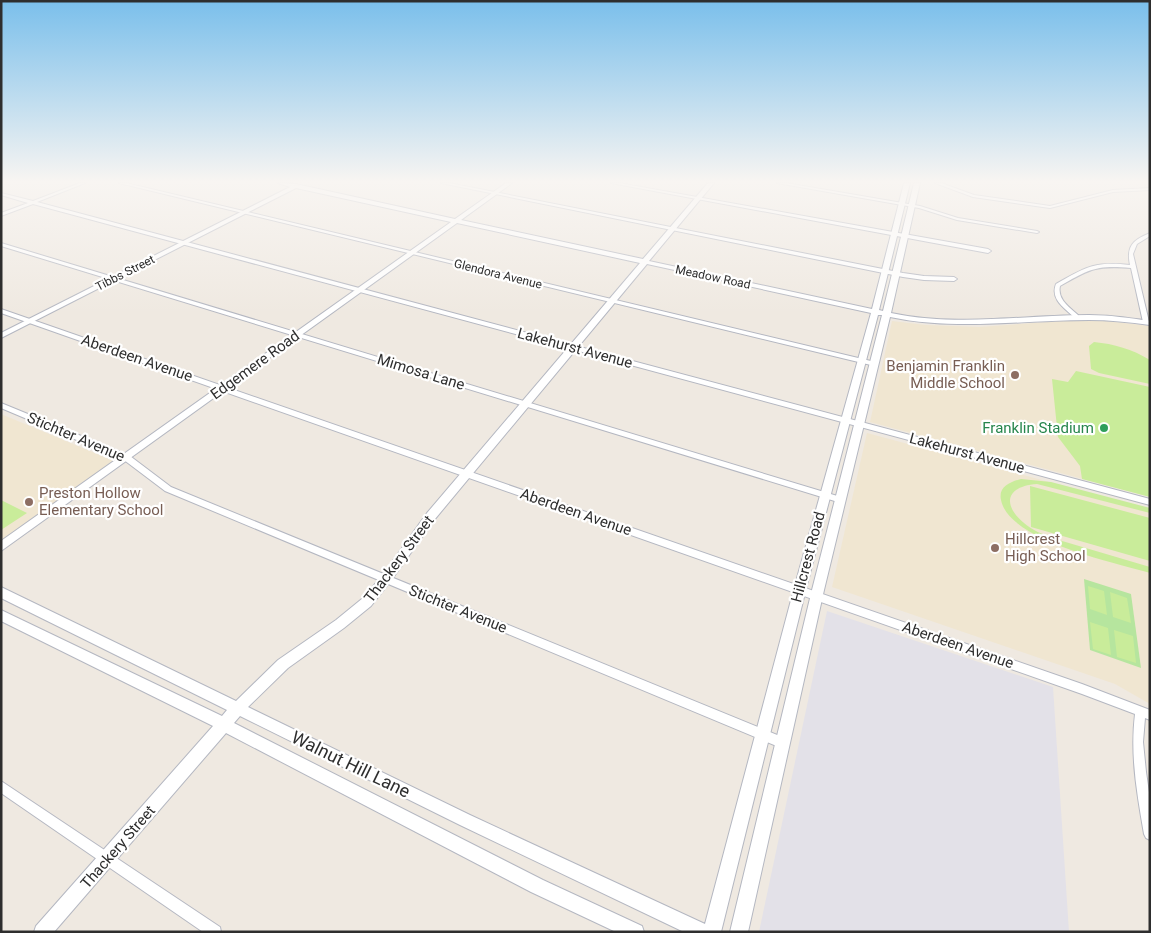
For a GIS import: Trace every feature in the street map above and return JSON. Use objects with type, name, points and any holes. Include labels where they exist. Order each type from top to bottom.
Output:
[{"type":"street","name":"Lakehurst Avenue","points":[[123,227],[1150,502]]},
{"type":"street","name":"Tibbs Street","points":[[1,336],[216,227]]},
{"type":"street","name":"Glendora Avenue","points":[[300,227],[875,364]]},
{"type":"street","name":"Edgemere Road","points":[[1,547],[447,227]]},
{"type":"street","name":"Meadow Road","points":[[481,227],[922,321],[970,324],[1076,316],[1110,317],[1148,322]]},
{"type":"street","points":[[660,227],[891,273],[954,280]]},
{"type":"street","name":"Thackery Street","points":[[42,932],[239,708],[283,664],[357,612],[386,579],[418,532],[674,227]]},
{"type":"street","points":[[854,227],[988,251]]},
{"type":"street","name":"Hillcrest Road","points":[[739,932],[817,597],[887,315],[897,227]]},
{"type":"street","name":"Hillcrest Road","points":[[712,932],[824,496],[875,312],[907,227]]},
{"type":"street","points":[[1003,227],[1037,232]]},
{"type":"street","points":[[1148,322],[1132,267],[1130,250],[1140,239],[1150,234]]},
{"type":"street","name":"Mimosa Lane","points":[[1,244],[841,500]]},
{"type":"street","points":[[1076,316],[1059,300],[1056,293],[1058,285],[1090,266],[1108,264],[1132,267]]},
{"type":"street","name":"Aberdeen Avenue","points":[[1,311],[1082,688],[1145,713]]},
{"type":"street","name":"Stichter Avenue","points":[[1,405],[127,458],[168,489],[783,743]]},
{"type":"street","name":"Walnut Hill Lane","points":[[1,592],[465,820],[703,932]]},
{"type":"street","name":"Walnut Hill Lane","points":[[1,615],[225,725],[528,881],[636,932]]},
{"type":"street","points":[[1145,713],[1137,734],[1138,760],[1150,834]]},
{"type":"street","points":[[1,786],[215,932]]},
{"type":"shaded area","name":"Benjamin Franklin Middle School","points":[[1098,320],[1150,326],[1150,497],[870,422],[892,321],[926,325],[979,327]]},
{"type":"shaded area","name":"Preston Hollow Elementary School","points":[[1,414],[114,461],[1,542]]},
{"type":"shaded area","name":"Hillcrest High School","points":[[867,433],[1150,509],[1150,704],[1115,684],[832,587]]},
{"type":"shaded area","points":[[827,611],[1053,687],[1069,932],[759,932]]},
{"type":"green space","points":[[1094,342],[1123,348],[1150,360],[1150,384],[1099,373],[1091,369],[1089,346]]},
{"type":"green space","name":"Franklin Stadium","points":[[1076,371],[1150,387],[1150,497],[1082,479],[1080,466],[1058,437],[1052,379],[1068,382]]},
{"type":"green space","points":[[1021,479],[1051,482],[1150,508],[1150,513],[1037,484],[1019,488],[1011,497],[1010,503],[1017,516],[1037,532],[1150,567],[1150,573],[1065,548],[1023,527],[1008,514],[1001,500],[1003,488]]},
{"type":"green space","points":[[1030,486],[1150,518],[1150,561],[1031,527]]},
{"type":"green space","points":[[1,500],[27,513],[1,530]]},
{"type":"green space","points":[[1084,579],[1131,594],[1141,668],[1090,650]]},
{"type":"green space","points":[[1088,586],[1104,591],[1107,615],[1090,609]]},
{"type":"green space","points":[[1110,592],[1127,598],[1131,623],[1113,617]]},
{"type":"green space","points":[[1090,622],[1108,628],[1111,655],[1093,649]]},
{"type":"green space","points":[[1114,630],[1133,636],[1136,663],[1117,657]]},
{"type":"place","name":"Benjamin Franklin Middle School","points":[[1015,375]]},
{"type":"place","name":"Franklin Stadium","points":[[1104,428]]},
{"type":"place","name":"Preston Hollow Elementary School","points":[[29,502]]},
{"type":"place","name":"Hillcrest High School","points":[[995,548]]}]
